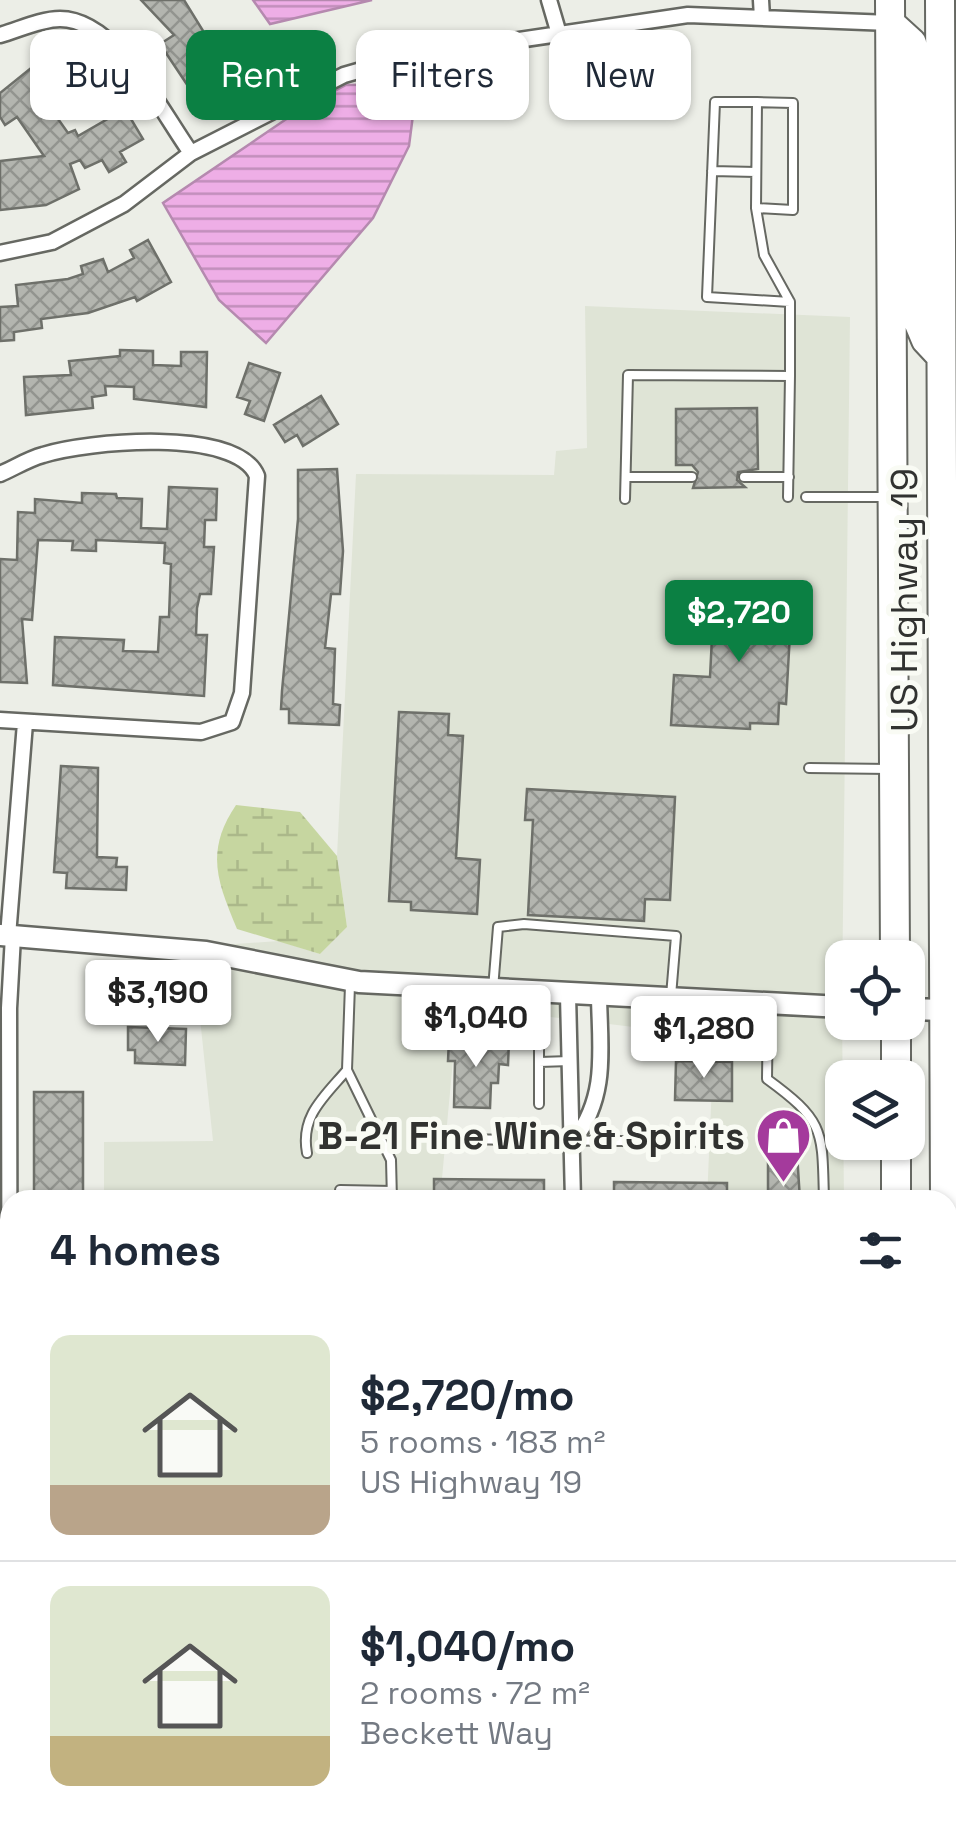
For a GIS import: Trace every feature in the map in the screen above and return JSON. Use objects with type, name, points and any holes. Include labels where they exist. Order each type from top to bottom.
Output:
[{"type":"highway","points":[[919,0],[945,16]]},
{"type":"highway","points":[[890,11],[912,44],[915,60],[918,322],[948,355]]},
{"type":"highway","name":"US Highway 19","points":[[890,11],[895,940]]},
{"type":"highway","name":"US Highway 19","points":[[944,1190],[950,1010],[945,16]]},
{"type":"highway","points":[[896,1160],[896,1190]]},
{"type":"street","points":[[549,0],[558,30]]},
{"type":"street","points":[[761,0],[762,18]]},
{"type":"street","points":[[586,30],[688,15],[762,18],[890,11]]},
{"type":"street","points":[[0,35],[58,19],[107,34],[191,153]]},
{"type":"street","points":[[0,253],[52,242],[124,204],[191,153],[344,75],[410,56],[549,35]]},
{"type":"street","points":[[0,474],[42,455],[126,440],[216,449],[244,456],[257,476],[242,693],[232,722],[201,732],[0,720]]},
{"type":"street","points":[[8,1190],[7,936],[25,722]]},
{"type":"street","points":[[7,936],[206,952],[350,980],[670,1001],[825,1007]]},
{"type":"street","points":[[568,995],[573,1190]]},
{"type":"street","points":[[574,1140],[592,1118],[601,1088],[599,996]]},
{"type":"street","points":[[925,1009],[950,1010]]},
{"type":"lane","points":[[756,208],[793,210],[793,102],[715,102],[707,297],[790,302]]},
{"type":"lane","points":[[756,102],[756,208],[764,255],[790,302],[788,497]]},
{"type":"lane","points":[[712,171],[756,172]]},
{"type":"lane","points":[[625,499],[628,375],[790,376]]},
{"type":"lane","points":[[626,477],[692,477]]},
{"type":"lane","points":[[744,477],[789,477]]},
{"type":"lane","points":[[806,497],[893,497]]},
{"type":"lane","points":[[810,768],[894,770]]},
{"type":"lane","points":[[493,990],[498,927],[524,924],[676,936],[670,1001]]},
{"type":"lane","points":[[350,980],[347,1070],[391,1160],[392,1190]]},
{"type":"lane","points":[[768,1005],[767,1079],[799,1102],[822,1136],[824,1190]]},
{"type":"lane","points":[[539,1104],[540,1036]]},
{"type":"lane","points":[[539,1062],[570,1062]]},
{"type":"lane","points":[[307,1153],[304,1135],[308,1115],[347,1070]]},
{"type":"lane","points":[[446,1138],[709,1142]]},
{"type":"shaded area","points":[[253,0],[372,0],[270,24]]},
{"type":"shaded area","points":[[356,85],[356,120],[412,120],[409,146],[373,218],[266,343],[219,300],[163,203],[285,120],[336,120],[336,90]]},
{"type":"shaded area","points":[[585,306],[850,317],[843,940],[825,940],[825,996],[360,972],[221,945],[279,941],[320,954],[347,927],[337,856],[356,474],[554,475],[556,451],[587,448]]},
{"type":"shaded area","points":[[194,962],[358,992],[559,1004],[559,1018],[458,1006],[441,1190],[104,1190],[104,1142],[213,1141]]},
{"type":"shaded area","points":[[608,1007],[825,1016],[825,1040],[842,1040],[842,1060],[825,1060],[825,1160],[844,1160],[844,1190],[707,1190],[714,1037],[609,1024]]},
{"type":"green space","points":[[236,805],[300,812],[337,856],[347,927],[320,954],[237,929],[217,866],[220,837]]},
{"type":"building","points":[[141,0],[184,0],[202,30],[186,30],[186,83],[166,53],[166,40],[174,35]]},
{"type":"building","points":[[30,69],[30,120],[59,120],[68,133],[75,130],[78,136],[106,120],[132,120],[143,139],[120,152],[126,162],[109,172],[102,160],[85,168],[80,160],[70,164],[79,189],[46,205],[0,210],[0,161],[44,156],[17,117],[5,125],[0,117],[0,93]]},
{"type":"building","points":[[148,240],[171,282],[137,301],[135,297],[88,313],[41,319],[42,328],[14,332],[14,340],[0,341],[0,307],[18,306],[16,285],[68,279],[83,274],[81,266],[103,259],[108,272],[134,258],[130,250]]},
{"type":"building","points":[[120,350],[153,351],[153,365],[181,366],[181,352],[207,352],[206,407],[134,399],[134,387],[105,386],[106,395],[92,397],[93,408],[26,415],[24,377],[71,375],[69,361],[120,356]]},
{"type":"building","points":[[249,363],[280,373],[264,421],[245,414],[250,401],[237,397]]},
{"type":"building","points":[[321,396],[338,424],[303,446],[297,435],[285,442],[274,425]]},
{"type":"building","points":[[757,408],[758,469],[738,472],[737,480],[745,487],[693,488],[698,472],[692,465],[676,465],[676,409]]},
{"type":"building","points":[[337,469],[343,551],[340,594],[331,594],[325,648],[335,649],[333,704],[340,705],[339,725],[289,723],[289,709],[281,709],[298,519],[298,470]]},
{"type":"building","points":[[169,487],[217,489],[216,520],[205,520],[204,547],[214,547],[211,594],[200,594],[197,608],[196,635],[207,635],[204,696],[53,685],[55,637],[124,640],[123,651],[158,652],[160,617],[169,617],[171,564],[164,563],[165,543],[96,540],[96,551],[72,550],[73,541],[38,540],[32,620],[22,619],[27,683],[0,682],[0,559],[17,560],[18,512],[35,513],[35,499],[82,503],[82,493],[116,494],[117,498],[142,499],[141,528],[167,529]]},
{"type":"building","points":[[707,593],[792,598],[786,704],[779,703],[778,724],[750,723],[750,729],[671,725],[674,675],[710,677],[712,637],[705,636]]},
{"type":"building","points":[[399,712],[449,714],[448,735],[463,736],[456,858],[480,860],[477,914],[411,910],[411,902],[389,901]]},
{"type":"building","points":[[61,766],[98,768],[97,857],[117,858],[116,867],[127,867],[126,890],[66,888],[67,873],[54,872]]},
{"type":"building","points":[[527,789],[675,797],[670,900],[645,899],[644,921],[528,915],[533,820],[525,820]]},
{"type":"building","points":[[128,1027],[186,1029],[185,1065],[135,1063],[135,1050],[128,1050]]},
{"type":"building","points":[[449,1039],[509,1041],[508,1065],[499,1064],[498,1083],[491,1083],[490,1108],[454,1107],[455,1061],[448,1061]]},
{"type":"building","points":[[676,1061],[732,1062],[732,1101],[675,1100]]},
{"type":"building","points":[[34,1092],[83,1092],[83,1190],[34,1190]]},
{"type":"building","name":"B-21 Fine Wine & Spirits","points":[[768,1153],[797,1153],[799,1190],[768,1190]]},
{"type":"building","points":[[434,1179],[544,1180],[544,1190],[434,1190]]},
{"type":"building","points":[[614,1182],[727,1183],[727,1190],[614,1190]]},
{"type":"place","name":"B-21 Fine Wine & Spirits","points":[[784,1185]]}]
